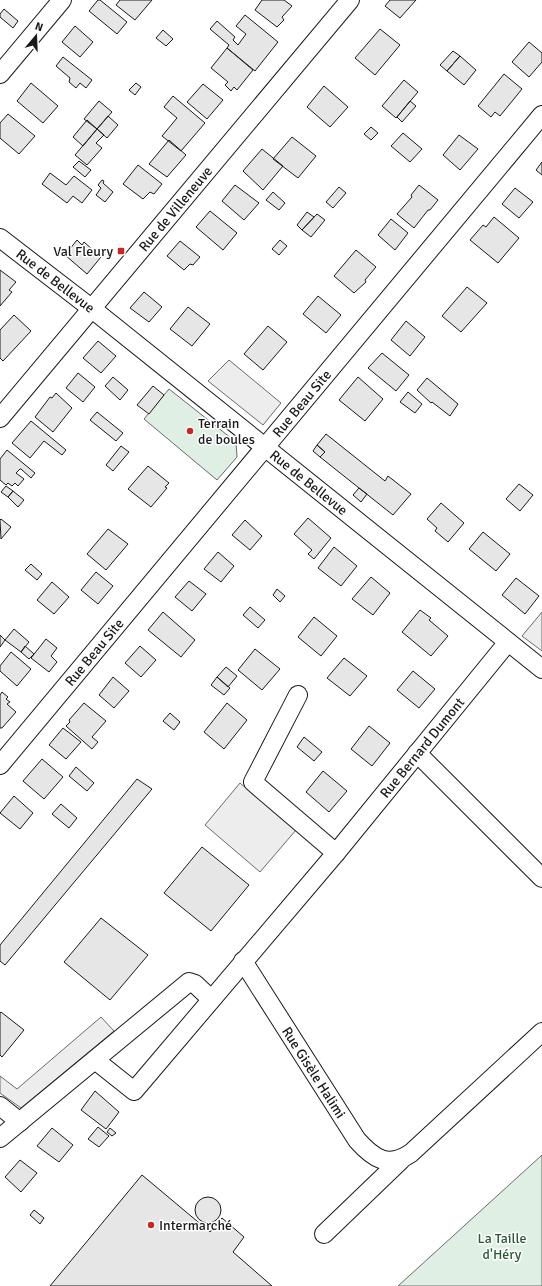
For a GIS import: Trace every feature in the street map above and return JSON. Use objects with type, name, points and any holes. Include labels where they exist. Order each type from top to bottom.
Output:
[{"type":"street","points":[[0,74],[62,0]]},
{"type":"street","name":"Rue de Villeneuve","points":[[0,418],[350,0]]},
{"type":"street","name":"Rue Beau Site","points":[[0,766],[542,115]]},
{"type":"street","name":"Rue de Bellevue","points":[[0,238],[91,308],[542,669]]},
{"type":"street","name":"Rue Bernard Dumont","points":[[95,1060],[134,1091],[336,853],[508,642]]},
{"type":"street","points":[[298,695],[253,782],[336,853]]},
{"type":"street","points":[[417,753],[542,878]]},
{"type":"street","name":"Rue Gisèle Halimi","points":[[243,961],[357,1140],[369,1153],[383,1160],[401,1160]]},
{"type":"street","points":[[0,1138],[189,982],[195,984],[211,999]]},
{"type":"street","points":[[324,1234],[401,1160],[411,1153],[542,1032]]},
{"type":"street","points":[[0,1106],[20,1122]]},
{"type":"green space","name":"Terrain de boules","points":[[169,389],[236,442],[237,457],[217,480],[144,419]]},
{"type":"green space","name":"La Taille d'Héry","points":[[542,1155],[542,1286],[398,1286]]},
{"type":"shaded area","points":[[229,360],[281,403],[263,425],[208,381]]},
{"type":"shaded area","points":[[542,612],[542,651],[522,636]]},
{"type":"shaded area","points":[[240,783],[296,830],[260,872],[205,825]]},
{"type":"shaded area","points":[[101,1017],[114,1031],[21,1108],[0,1093],[0,1076],[17,1089]]},
{"type":"building","points":[[98,0],[100,0],[127,22],[117,34],[89,11]]},
{"type":"building","points":[[120,0],[152,0],[135,20],[116,5]]},
{"type":"building","points":[[262,0],[284,0],[292,6],[282,17],[284,20],[277,27],[255,10]]},
{"type":"building","points":[[390,0],[416,0],[400,18],[385,6]]},
{"type":"building","points":[[4,9],[18,21],[13,28],[0,17],[0,14]]},
{"type":"building","points":[[245,15],[278,42],[255,71],[227,48],[229,45],[210,29],[217,21],[235,37],[233,40],[238,45],[246,34],[236,26]]},
{"type":"building","points":[[75,26],[93,42],[80,57],[62,42]]},
{"type":"building","points":[[380,29],[400,45],[375,75],[355,58]]},
{"type":"building","points":[[163,30],[173,39],[166,46],[156,38]]},
{"type":"building","points":[[529,42],[542,53],[542,62],[529,77],[512,62]]},
{"type":"building","points":[[227,48],[253,70],[237,90],[234,87],[231,91],[225,85],[228,82],[211,68]]},
{"type":"building","points":[[453,51],[460,56],[447,71],[440,65]]},
{"type":"building","points":[[460,56],[476,70],[464,85],[447,71]]},
{"type":"building","points":[[63,57],[92,80],[86,88],[80,83],[76,88],[69,82],[70,78],[56,66]]},
{"type":"building","points":[[504,74],[522,89],[500,116],[495,112],[491,117],[478,106]]},
{"type":"building","points":[[404,80],[418,92],[396,118],[382,106]]},
{"type":"building","points":[[31,83],[58,106],[43,123],[17,101]]},
{"type":"building","points":[[136,83],[141,87],[135,95],[129,90]]},
{"type":"building","points":[[203,84],[223,100],[207,119],[187,102]]},
{"type":"building","points":[[324,86],[348,107],[330,127],[307,107]]},
{"type":"building","points":[[173,96],[205,123],[181,151],[162,136],[177,118],[164,107]]},
{"type":"building","points":[[99,101],[112,112],[97,129],[84,119]]},
{"type":"building","points":[[410,101],[416,106],[402,122],[397,117]]},
{"type":"building","points":[[8,114],[35,136],[19,154],[0,138],[0,123]]},
{"type":"building","points":[[108,116],[118,125],[107,138],[97,129]]},
{"type":"building","points":[[87,120],[97,129],[83,146],[73,137]]},
{"type":"building","points":[[371,127],[378,133],[371,140],[364,134]]},
{"type":"building","points":[[97,129],[104,135],[96,143],[102,148],[87,165],[75,155]]},
{"type":"building","points":[[403,133],[422,149],[410,162],[391,146]]},
{"type":"building","points":[[459,135],[478,149],[460,170],[443,155]]},
{"type":"building","points":[[292,137],[316,156],[298,178],[273,159]]},
{"type":"building","points":[[169,140],[186,155],[167,177],[149,164]]},
{"type":"building","points":[[262,149],[283,166],[263,190],[243,171]]},
{"type":"building","points":[[79,161],[91,170],[85,177],[73,167]]},
{"type":"building","points":[[542,162],[542,175],[536,170]]},
{"type":"building","points":[[138,165],[162,184],[154,194],[150,192],[143,199],[123,184]]},
{"type":"building","points":[[50,173],[66,185],[74,176],[92,190],[82,203],[73,196],[67,203],[42,184]]},
{"type":"building","points":[[102,180],[104,181],[103,183],[113,192],[105,202],[96,195],[101,188],[98,185]]},
{"type":"building","points":[[235,185],[259,203],[244,220],[222,201]]},
{"type":"building","points":[[419,185],[438,200],[414,228],[397,214],[412,197],[411,195]]},
{"type":"building","points":[[339,187],[346,193],[333,208],[326,202]]},
{"type":"building","points":[[515,188],[533,202],[519,218],[502,204]]},
{"type":"building","points":[[273,192],[285,203],[279,210],[266,200]]},
{"type":"building","points":[[210,211],[237,233],[223,250],[196,227]]},
{"type":"building","points":[[307,212],[314,217],[302,230],[297,225]]},
{"type":"building","points":[[317,214],[325,220],[311,237],[302,230]]},
{"type":"building","points":[[494,217],[519,238],[498,263],[470,240],[483,225],[486,227]]},
{"type":"building","points":[[391,219],[408,233],[395,250],[378,235]]},
{"type":"building","points":[[77,240],[82,245],[84,242],[101,257],[87,274],[65,255]]},
{"type":"building","points":[[280,240],[287,246],[279,255],[272,249]]},
{"type":"building","points":[[180,241],[200,257],[193,265],[190,264],[184,270],[167,256]]},
{"type":"building","points":[[356,250],[376,267],[365,280],[366,282],[354,293],[334,276]]},
{"type":"building","points":[[0,270],[16,282],[9,290],[12,292],[0,306]]},
{"type":"building","points":[[467,287],[487,303],[461,332],[442,316]]},
{"type":"building","points":[[144,292],[162,307],[149,322],[130,308]]},
{"type":"building","points":[[318,296],[341,315],[326,333],[303,314]]},
{"type":"building","points":[[188,307],[210,324],[192,346],[170,329]]},
{"type":"building","points":[[14,315],[31,331],[3,361],[0,358],[0,330]]},
{"type":"building","points":[[406,321],[425,337],[410,356],[391,340]]},
{"type":"building","points":[[268,326],[287,342],[263,370],[244,354]]},
{"type":"building","points":[[98,341],[116,356],[101,373],[83,358]]},
{"type":"building","points":[[382,353],[409,375],[396,391],[368,368]]},
{"type":"building","points":[[78,373],[95,387],[83,402],[66,388]]},
{"type":"building","points":[[113,377],[128,390],[120,400],[105,386]]},
{"type":"building","points":[[358,377],[383,399],[365,421],[339,400]]},
{"type":"building","points":[[427,378],[458,404],[450,416],[432,402],[431,403],[417,390]]},
{"type":"building","points":[[153,386],[164,395],[149,414],[137,405]]},
{"type":"building","points":[[408,392],[422,404],[415,413],[400,402]]},
{"type":"building","points":[[56,393],[72,408],[53,432],[35,417],[50,397],[52,398]]},
{"type":"building","points":[[97,412],[123,433],[116,441],[90,420]]},
{"type":"building","points":[[31,421],[66,450],[62,455],[44,441],[30,458],[12,443]]},
{"type":"building","points":[[326,434],[385,481],[388,476],[411,494],[393,515],[320,457],[325,452],[317,445]]},
{"type":"building","points":[[317,445],[325,452],[320,457],[313,451]]},
{"type":"building","points":[[121,446],[129,452],[113,471],[106,465]]},
{"type":"building","points":[[7,450],[35,473],[31,478],[20,469],[16,473],[24,479],[18,486],[15,483],[12,486],[8,483],[6,485],[0,480],[0,459]]},
{"type":"building","points":[[148,466],[169,483],[165,487],[167,488],[151,507],[128,489]]},
{"type":"building","points":[[519,484],[533,495],[520,511],[506,499]]},
{"type":"building","points":[[6,486],[13,491],[8,497],[1,492]]},
{"type":"building","points":[[359,488],[367,494],[361,502],[353,495]]},
{"type":"building","points":[[13,491],[24,500],[18,507],[8,497]]},
{"type":"building","points":[[441,503],[464,523],[448,542],[435,531],[437,528],[427,519]]},
{"type":"building","points":[[308,518],[331,538],[314,559],[308,554],[312,550],[294,534]]},
{"type":"building","points":[[1,519],[11,527],[1,539],[0,520]]},
{"type":"building","points":[[245,520],[262,536],[250,550],[232,535]]},
{"type":"building","points":[[108,529],[128,544],[106,570],[87,554]]},
{"type":"building","points":[[483,532],[510,554],[496,571],[469,549]]},
{"type":"building","points":[[334,547],[357,566],[341,586],[318,568]]},
{"type":"building","points":[[218,552],[234,566],[221,582],[204,569]]},
{"type":"building","points":[[31,564],[42,574],[37,580],[25,570]]},
{"type":"building","points":[[96,572],[113,586],[98,604],[81,590]]},
{"type":"building","points":[[371,577],[390,593],[373,615],[352,599]]},
{"type":"building","points":[[516,578],[539,596],[525,614],[502,595]]},
{"type":"building","points":[[189,581],[206,594],[192,611],[175,597]]},
{"type":"building","points":[[52,582],[69,597],[54,614],[37,600]]},
{"type":"building","points":[[277,589],[285,596],[280,602],[273,595]]},
{"type":"building","points":[[250,607],[265,620],[258,628],[243,615]]},
{"type":"building","points":[[420,610],[431,618],[429,620],[448,636],[431,656],[402,632]]},
{"type":"building","points":[[163,612],[195,640],[181,657],[148,630]]},
{"type":"building","points":[[314,617],[337,636],[321,656],[298,637]]},
{"type":"building","points":[[14,629],[29,642],[21,652],[5,640]]},
{"type":"building","points":[[0,635],[5,640],[0,647]]},
{"type":"building","points":[[46,639],[57,648],[51,656],[57,662],[49,672],[31,658]]},
{"type":"building","points":[[25,646],[34,654],[29,659],[21,652]]},
{"type":"building","points":[[140,646],[156,660],[141,677],[125,663]]},
{"type":"building","points":[[255,649],[280,669],[262,690],[238,670]]},
{"type":"building","points":[[11,652],[31,669],[17,686],[0,671],[0,666]]},
{"type":"building","points":[[344,658],[367,676],[350,696],[327,678]]},
{"type":"building","points":[[226,667],[237,676],[228,687],[217,677]]},
{"type":"building","points":[[413,671],[435,689],[419,708],[397,690]]},
{"type":"building","points":[[113,677],[129,691],[114,708],[99,695]]},
{"type":"building","points":[[217,677],[230,688],[224,695],[211,685]]},
{"type":"building","points":[[2,692],[8,697],[6,699],[10,702],[7,704],[16,712],[2,728],[0,728],[0,695]]},
{"type":"building","points":[[84,703],[106,721],[92,737],[98,742],[92,749],[66,726],[70,722],[69,720]]},
{"type":"building","points":[[227,703],[247,720],[224,749],[204,732]]},
{"type":"building","points":[[170,713],[180,722],[174,730],[163,721]]},
{"type":"building","points":[[369,726],[390,743],[372,766],[351,749]]},
{"type":"building","points":[[63,728],[81,742],[66,759],[49,745]]},
{"type":"building","points":[[304,737],[322,752],[314,761],[297,747]]},
{"type":"building","points":[[42,759],[63,777],[44,799],[23,781]]},
{"type":"building","points":[[76,767],[94,783],[87,791],[69,776]]},
{"type":"building","points":[[323,771],[347,791],[329,812],[306,792]]},
{"type":"building","points":[[137,779],[152,789],[5,965],[0,961],[0,945]]},
{"type":"building","points":[[14,796],[33,813],[20,829],[0,813]]},
{"type":"building","points":[[61,804],[77,818],[69,828],[52,814]]},
{"type":"building","points":[[202,847],[249,885],[211,931],[164,893]]},
{"type":"building","points":[[101,918],[148,955],[110,1000],[64,962]]},
{"type":"building","points":[[1,1012],[24,1030],[2,1057],[0,1055]]},
{"type":"building","points":[[95,1091],[119,1112],[106,1129],[81,1110]]},
{"type":"building","points":[[98,1127],[109,1136],[99,1147],[88,1139]]},
{"type":"building","points":[[52,1128],[73,1145],[59,1162],[37,1146]]},
{"type":"building","points":[[110,1128],[116,1133],[112,1136],[107,1132]]},
{"type":"building","points":[[20,1160],[37,1173],[21,1192],[5,1177]]},
{"type":"building","name":"Intermarché","points":[[142,1175],[210,1232],[222,1218],[244,1237],[233,1252],[272,1286],[50,1286]]},
{"type":"building","points":[[208,1197],[217,1201],[221,1210],[217,1219],[208,1223],[199,1219],[195,1210],[199,1201]]},
{"type":"building","points":[[34,1210],[44,1218],[40,1224],[30,1215]]},
{"type":"place","name":"Val Fleury","points":[[121,251]]},
{"type":"place","name":"Terrain de boules","points":[[190,431]]},
{"type":"place","name":"Intermarché","points":[[151,1225]]}]
